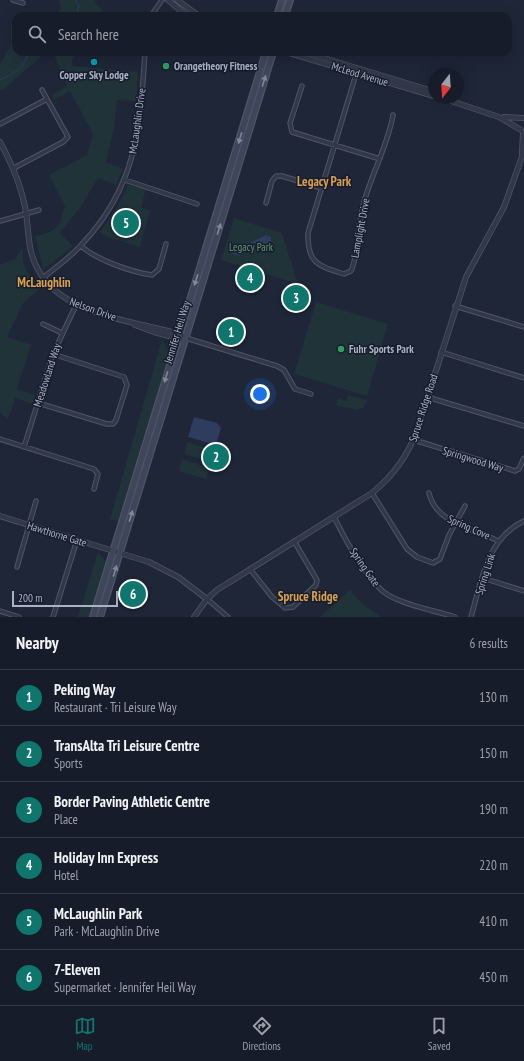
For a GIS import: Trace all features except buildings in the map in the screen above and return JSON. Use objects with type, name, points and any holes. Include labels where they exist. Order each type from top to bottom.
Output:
[{"type":"main road","points":[[278,12],[282,0]]},
{"type":"main road","points":[[286,12],[290,0]]},
{"type":"main road","name":"Jennifer Heil Way","points":[[93,617],[265,56]]},
{"type":"main road","name":"Jennifer Heil Way","points":[[100,617],[272,56]]},
{"type":"street","points":[[13,0],[23,3]]},
{"type":"street","points":[[154,12],[162,0]]},
{"type":"street","points":[[168,0],[182,12]]},
{"type":"street","points":[[177,0],[194,12]]},
{"type":"street","name":"McLaughlin Drive","points":[[43,278],[81,246],[107,214],[125,180],[138,136],[145,56]]},
{"type":"street","name":"McLeod Avenue","points":[[301,56],[428,90]]},
{"type":"street","name":"McLeod Avenue","points":[[315,56],[357,71]]},
{"type":"street","name":"Lamplight Drive","points":[[357,71],[308,233],[309,248],[319,266],[347,274],[352,268],[363,204],[380,159],[392,115]]},
{"type":"street","points":[[302,86],[290,123],[290,130],[380,159]]},
{"type":"street","points":[[14,168],[63,142],[68,137],[42,90]]},
{"type":"street","points":[[0,124],[47,98]]},
{"type":"street","points":[[460,104],[499,117],[523,132]]},
{"type":"street","points":[[499,117],[524,119]]},
{"type":"street","name":"Spruce Ridge Road","points":[[194,617],[207,599],[217,590],[372,493],[396,471],[414,440],[455,306],[472,261],[509,195],[523,153],[523,132],[521,124],[524,119]]},
{"type":"street","name":"Nelson Drive","points":[[0,142],[14,168],[26,213],[31,253],[43,278],[54,291],[76,305],[124,320],[178,340]]},
{"type":"street","points":[[266,203],[272,181],[276,176],[282,176],[321,188]]},
{"type":"street","points":[[125,180],[187,199],[196,204]]},
{"type":"street","points":[[0,221],[40,210]]},
{"type":"street","points":[[81,246],[92,255],[102,260],[152,274],[159,269],[166,244]]},
{"type":"street","name":"Meadowland Way","points":[[24,447],[53,354],[76,305]]},
{"type":"street","points":[[455,306],[524,327]]},
{"type":"street","name":"Nelson Drive","points":[[124,320],[180,334],[186,338]]},
{"type":"street","points":[[43,324],[62,334]]},
{"type":"street","points":[[178,340],[186,338],[283,368],[295,389],[311,394]]},
{"type":"street","points":[[441,352],[524,378]]},
{"type":"street","points":[[38,403],[107,424],[113,424],[116,420],[127,384],[124,377],[53,354]]},
{"type":"street","points":[[427,397],[524,426]]},
{"type":"street","points":[[0,439],[94,469],[98,474],[94,489]]},
{"type":"street","name":"Springwood Way","points":[[414,440],[515,471],[520,470],[524,458]]},
{"type":"street","points":[[372,493],[407,549],[418,557],[433,563],[440,559],[455,522],[465,506]]},
{"type":"street","name":"Spring Cove","points":[[429,493],[434,506],[440,514],[498,541]]},
{"type":"street","points":[[17,567],[36,501]]},
{"type":"street","name":"Hawthorne Gate","points":[[0,516],[149,562],[171,572],[191,585],[207,599]]},
{"type":"street","name":"Spring Gate","points":[[334,517],[364,569],[380,589],[403,601],[455,617]]},
{"type":"street","name":"Spring Link","points":[[471,617],[492,550],[498,541],[509,530],[524,521]]},
{"type":"street","points":[[53,617],[77,540]]},
{"type":"street","points":[[250,569],[272,597],[285,608],[293,607],[316,585],[317,580],[294,541]]},
{"type":"street","points":[[482,578],[524,591]]},
{"type":"street","points":[[207,599],[228,617]]},
{"type":"street","points":[[0,611],[19,617]]},
{"type":"green space","points":[[59,0],[95,0],[96,4],[103,9],[101,12],[58,12],[61,10]]},
{"type":"green space","points":[[11,24],[12,56],[41,56],[5,88],[0,90],[0,64],[11,46]]},
{"type":"green space","points":[[55,56],[74,56],[72,59],[72,66],[138,72],[136,101],[117,100],[114,129],[106,162],[123,169],[116,185],[98,178],[80,208],[59,233],[73,246],[43,270],[35,236],[48,233],[59,224],[65,206],[49,175],[87,155],[93,134],[70,91],[54,100],[52,95],[67,86]]},
{"type":"green space","points":[[128,185],[146,189],[141,207],[150,211],[140,247],[110,238],[100,232],[120,202]]},
{"type":"green space","name":"Legacy Park","points":[[234,218],[282,233],[298,284],[221,260]]},
{"type":"green space","points":[[22,248],[25,268],[42,287],[23,303],[7,337],[31,345],[17,389],[35,395],[33,404],[15,398],[8,419],[0,413],[0,265],[15,259]]},
{"type":"green space","name":"Fuhr Sports Park","points":[[316,302],[388,324],[367,396],[294,374]]},
{"type":"green space","points":[[162,340],[170,354],[118,521],[110,519]]},
{"type":"green space","points":[[348,395],[367,400],[363,408],[356,410],[336,405],[338,398],[346,401]]},
{"type":"green space","points":[[187,442],[215,451],[211,462],[184,454]]},
{"type":"green space","points":[[182,459],[210,468],[206,479],[179,471]]},
{"type":"green space","points":[[98,552],[106,561],[89,617],[78,617]]},
{"type":"green space","points":[[350,590],[364,605],[381,617],[320,617]]},
{"type":"water","points":[[266,235],[271,237],[271,241],[268,243],[249,248],[239,256],[231,253],[233,245],[250,243]]},
{"type":"water","points":[[194,417],[217,423],[221,428],[216,445],[188,437]]},
{"type":"waterway","points":[[76,0],[79,6],[77,12]]},
{"type":"waterway","points":[[0,80],[18,70],[25,62],[28,56]]},
{"type":"place","name":"Copper Sky Lodge","points":[[94,62]]},
{"type":"place","name":"Orangetheory Fitness","points":[[166,66]]},
{"type":"place","name":"McLaughlin Park","points":[[126,223]]},
{"type":"place","name":"Holiday Inn Express","points":[[250,278]]},
{"type":"place","name":"Border Paving Athletic Centre","points":[[296,298]]},
{"type":"place","name":"Peking Way","points":[[231,332]]},
{"type":"place","name":"Fuhr Sports Park","points":[[341,349]]},
{"type":"place","name":"TransAlta Tri Leisure Centre","points":[[216,457]]},
{"type":"place","name":"7-Eleven","points":[[133,594]]},
{"type":"district","name":"Legacy Park","points":[[324,181]]},
{"type":"district","name":"McLaughlin","points":[[44,282]]},
{"type":"district","name":"Spruce Ridge","points":[[308,596]]}]
